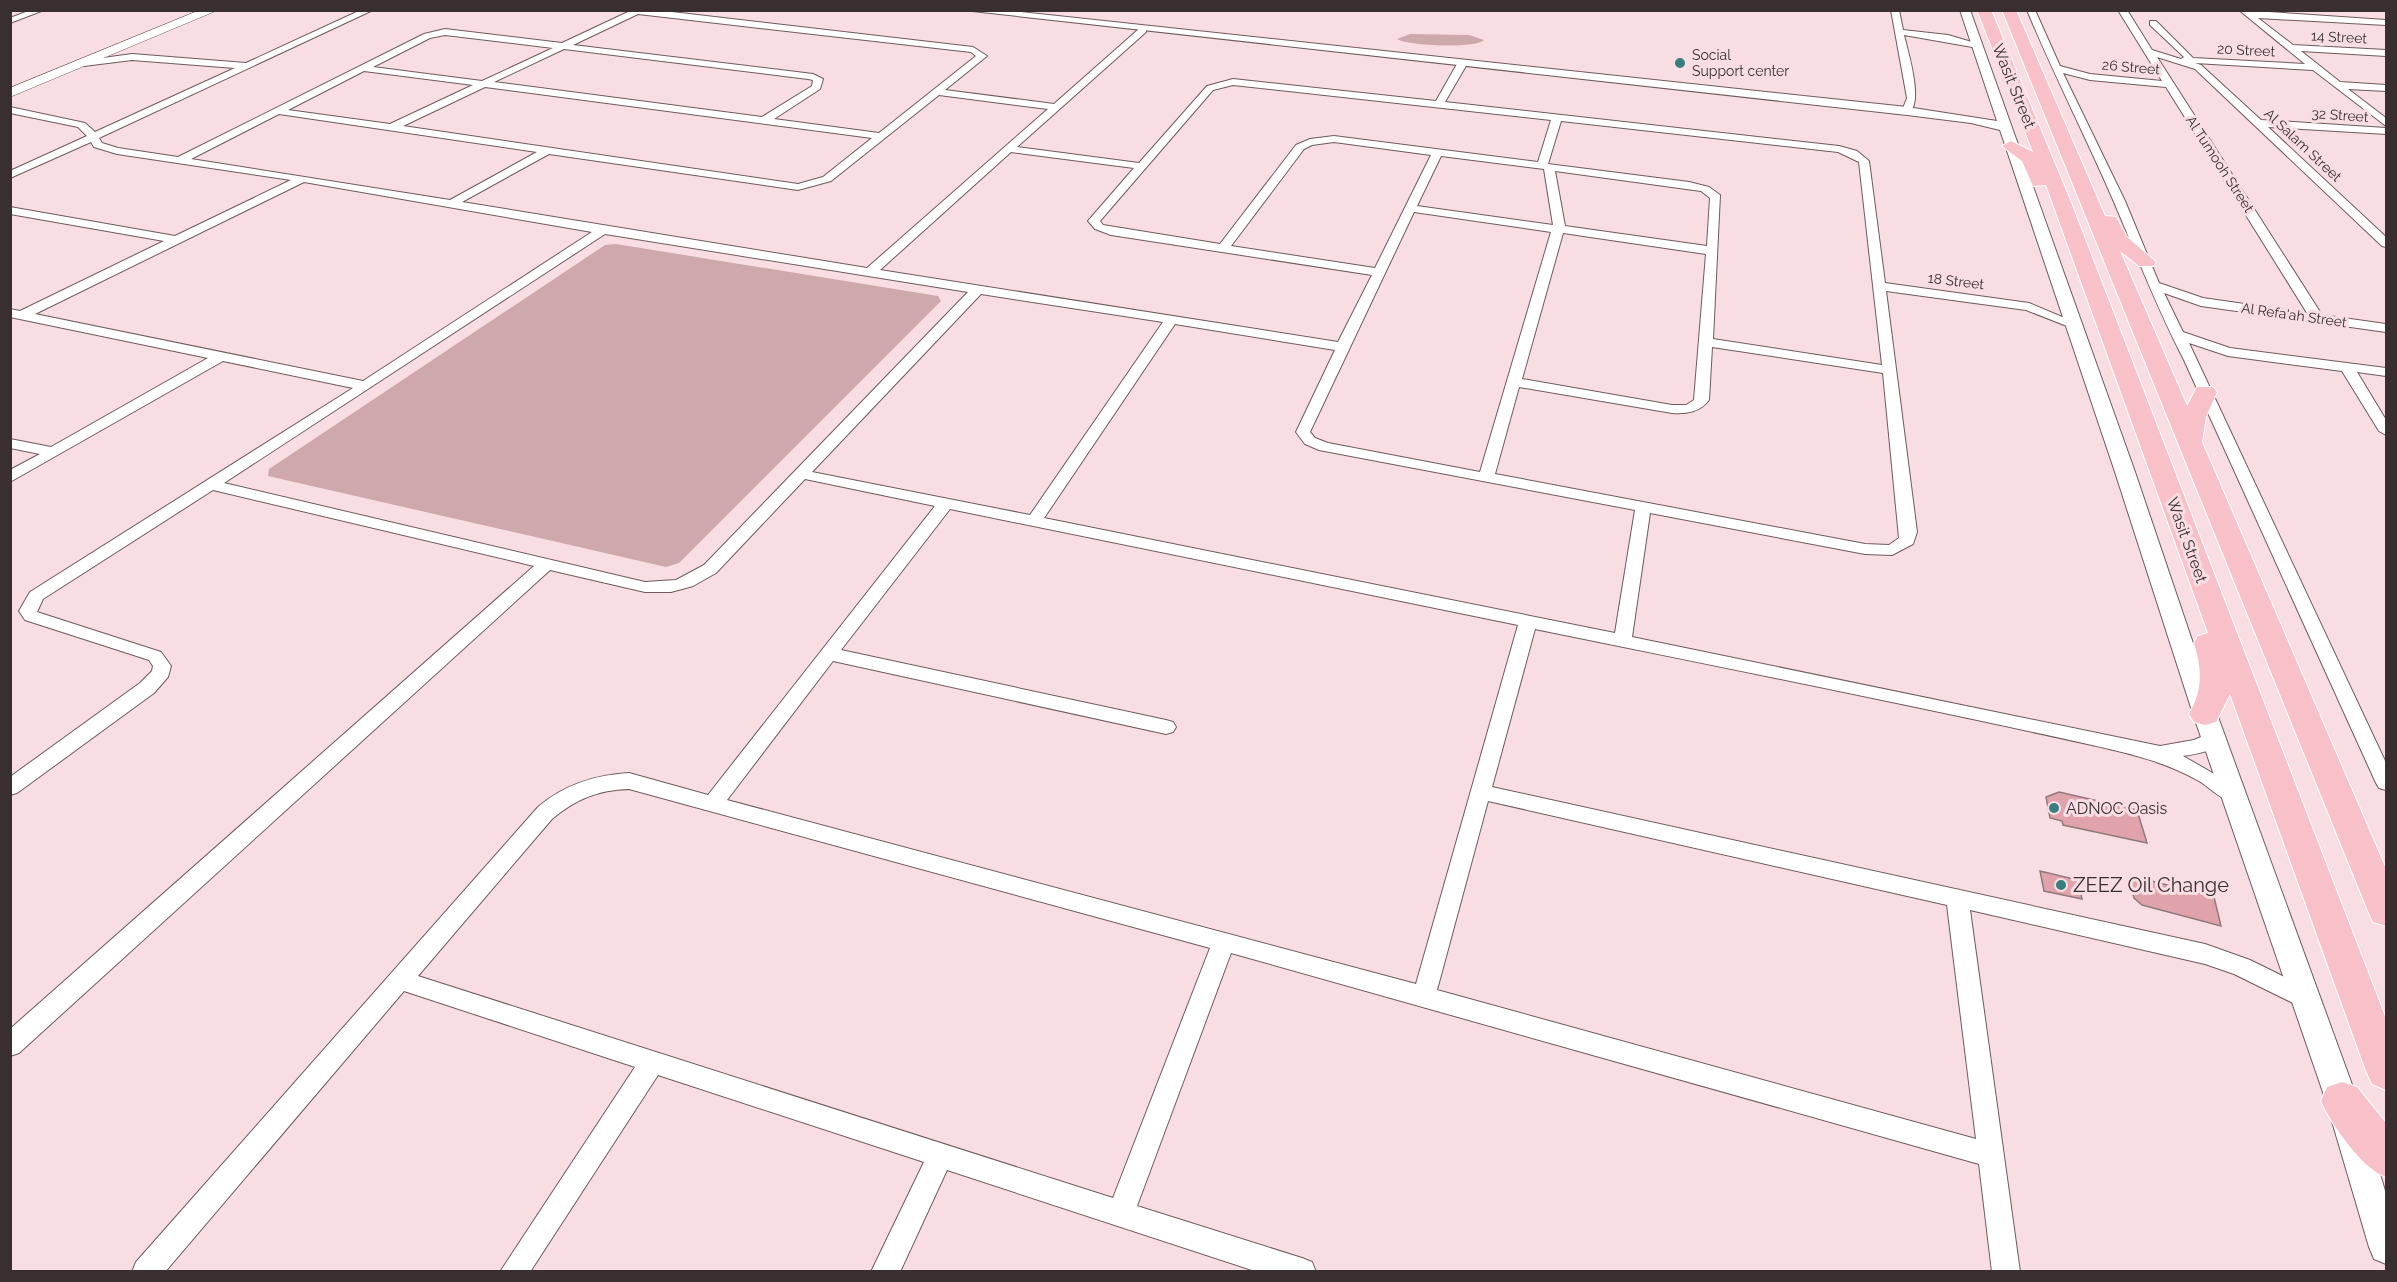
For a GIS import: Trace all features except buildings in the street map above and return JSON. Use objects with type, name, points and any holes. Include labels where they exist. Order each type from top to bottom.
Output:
[{"type":"highway","name":"Wasit Street","points":[[1984,10],[2061,200],[2386,1071]]},
{"type":"highway","name":"Wasit Street","points":[[2009,10],[2386,911]]},
{"type":"highway","points":[[2011,79],[2003,121],[2030,158],[2043,191],[2061,200]]},
{"type":"highway","points":[[2087,199],[2105,212],[2119,240],[2146,262]]},
{"type":"highway","points":[[2190,442],[2194,417],[2205,392]]},
{"type":"highway","points":[[2203,582],[2196,589],[2195,599],[2218,674],[2210,726]]},
{"type":"highway","points":[[2342,1101],[2386,1156]]},
{"type":"main road","points":[[10,85],[196,10]]},
{"type":"main road","points":[[10,93],[212,10]]},
{"type":"street","points":[[10,21],[40,10]]},
{"type":"street","points":[[10,175],[369,10]]},
{"type":"street","points":[[714,21],[734,10]]},
{"type":"street","points":[[968,10],[2003,121]]},
{"type":"street","points":[[1894,10],[1912,98],[1907,111]]},
{"type":"street","points":[[1965,10],[2072,324],[2125,471],[2210,726],[2342,1101],[2386,1247]]},
{"type":"street","points":[[2031,10],[2055,68],[2146,262],[2163,307],[2191,360],[2386,783]]},
{"type":"street","name":"Al Tumooh Street","points":[[2122,10],[2317,318]]},
{"type":"street","points":[[278,111],[391,128],[546,151],[798,187],[827,179],[939,92],[982,55],[973,50],[633,11],[391,128]]},
{"type":"street","points":[[2246,13],[2386,22]]},
{"type":"street","points":[[2246,13],[2381,116],[2386,123]]},
{"type":"street","points":[[2153,23],[2189,57]]},
{"type":"street","points":[[870,272],[1143,30]]},
{"type":"street","points":[[180,160],[427,36],[445,32],[810,76],[820,81],[817,87],[765,120]]},
{"type":"street","points":[[1899,32],[1976,40]]},
{"type":"street","points":[[2139,37],[2172,41]]},
{"type":"street","points":[[122,47],[125,53],[132,57]]},
{"type":"street","name":"14 Street","points":[[2291,48],[2386,53]]},
{"type":"street","points":[[2148,52],[2176,59],[2200,69]]},
{"type":"street","points":[[84,63],[132,57],[248,66]]},
{"type":"street","name":"20 Street","points":[[2176,59],[2315,67]]},
{"type":"street","points":[[1439,104],[1462,64]]},
{"type":"street","points":[[2156,65],[2174,64],[2200,69]]},
{"type":"street","points":[[362,68],[882,136]]},
{"type":"street","name":"26 Street","points":[[2055,68],[2091,77],[2169,84]]},
{"type":"street","name":"Al Salam Street","points":[[2200,69],[2386,243]]},
{"type":"street","name":"26 Street","points":[[2061,81],[2091,77]]},
{"type":"street","points":[[1379,272],[1112,231],[1096,224],[1096,217],[1210,88],[1226,82],[1839,149],[1859,156],[1864,161],[1909,532],[1907,540],[1902,546],[1892,550],[1865,549],[1324,447],[1305,437],[1304,428],[1437,153]]},
{"type":"street","points":[[2338,85],[2386,88]]},
{"type":"street","points":[[939,92],[1057,107]]},
{"type":"street","points":[[10,110],[81,125],[89,130],[98,145],[109,149],[303,178],[603,230],[1343,347]]},
{"type":"street","points":[[1486,478],[1558,229],[1560,214],[1546,167],[1557,117]]},
{"type":"street","name":"32 Street","points":[[2257,123],[2386,131]]},
{"type":"street","points":[[1223,248],[1304,144],[1334,139],[1689,185],[1705,189],[1717,200],[1702,400],[1688,409],[1672,409],[1514,382]]},
{"type":"street","points":[[1010,149],[1141,166]]},
{"type":"street","points":[[451,204],[546,151]]},
{"type":"street","points":[[16,315],[303,178]]},
{"type":"street","points":[[1410,208],[1713,251]]},
{"type":"street","points":[[10,210],[176,240]]},
{"type":"street","points":[[10,788],[147,688],[161,673],[162,666],[155,656],[31,616],[28,611],[30,604],[46,588],[212,485],[603,230]]},
{"type":"street","name":"Al Refa'ah Street","points":[[2153,285],[2200,302]]},
{"type":"street","name":"18 Street","points":[[1879,286],[2030,307],[2072,324]]},
{"type":"street","points":[[212,485],[645,587],[664,588],[685,583],[710,569],[978,290]]},
{"type":"street","name":"18 Street","points":[[2030,307],[2064,300]]},
{"type":"street","name":"Al Refa'ah Street","points":[[2163,307],[2179,303],[2200,302],[2386,328]]},
{"type":"street","points":[[16,315],[365,386]]},
{"type":"street","points":[[1034,521],[1171,320]]},
{"type":"street","points":[[2178,335],[2228,352],[2386,372]]},
{"type":"street","points":[[1706,342],[1889,370]]},
{"type":"street","points":[[2191,360],[2228,352]]},
{"type":"street","points":[[10,477],[220,357]]},
{"type":"street","points":[[2346,366],[2386,431]]},
{"type":"street","points":[[10,443],[52,452]]},
{"type":"street","points":[[801,474],[1623,640],[2159,753],[2206,776],[2235,795]]},
{"type":"street","points":[[712,804],[946,503]]},
{"type":"street","points":[[1623,640],[1643,508]]},
{"type":"street","points":[[10,1045],[548,564]]},
{"type":"street","points":[[1424,996],[1528,622]]},
{"type":"street","points":[[829,654],[1166,728]]},
{"type":"street","points":[[2159,753],[2186,751],[2210,726]]},
{"type":"street","points":[[146,1272],[545,813],[570,794],[599,783],[629,781],[1223,944],[1424,996],[1990,1155]]},
{"type":"street","points":[[1481,792],[2205,954],[2242,967],[2305,998]]},
{"type":"street","points":[[1957,899],[2006,1272]]},
{"type":"street","points":[[1121,1213],[1223,944]]},
{"type":"street","points":[[400,980],[1302,1272]]},
{"type":"street","points":[[514,1272],[653,1061]]},
{"type":"street","points":[[885,1272],[941,1155]]},
{"type":"shaded area","points":[[1410,34],[1469,35],[1484,40],[1469,45],[1442,46],[1397,39]]},
{"type":"shaded area","points":[[616,244],[938,296],[941,301],[679,563],[666,567],[268,476],[269,469],[605,245]]},
{"type":"place","name":"Social Support center","points":[[1680,63]]},
{"type":"place","name":"ADNOC Oasis","points":[[2054,808]]},
{"type":"place","name":"ZEEZ Oil Change","points":[[2061,885]]}]
